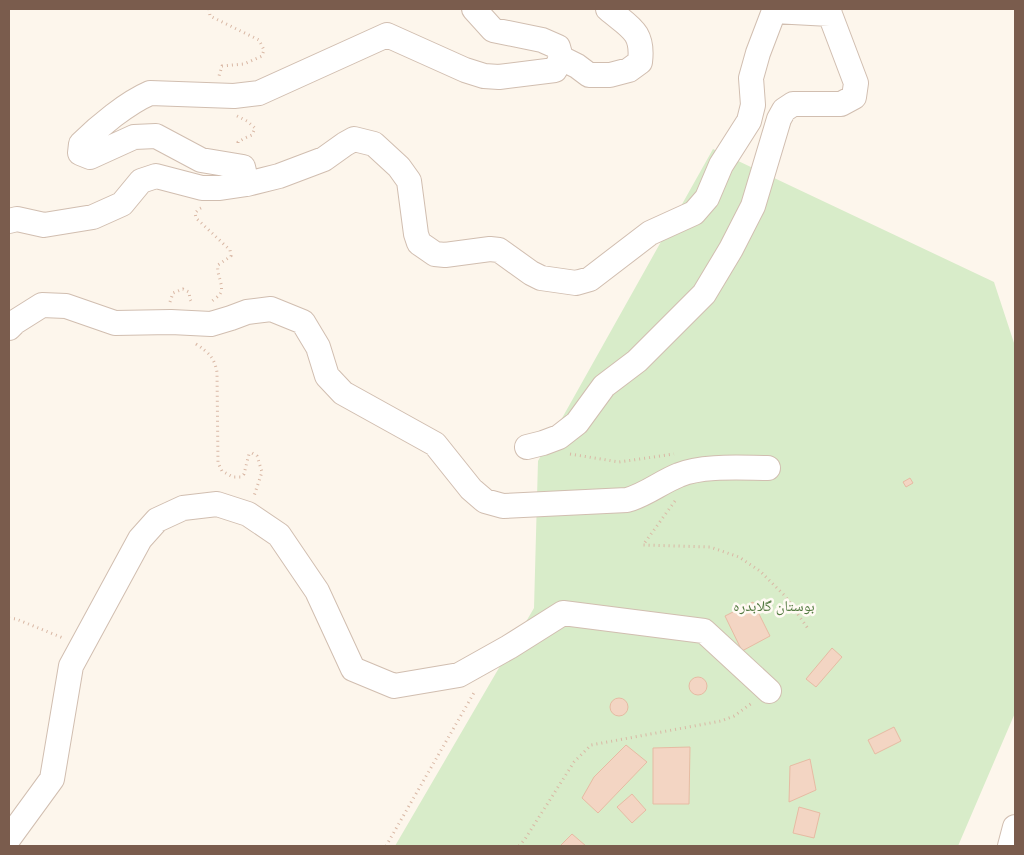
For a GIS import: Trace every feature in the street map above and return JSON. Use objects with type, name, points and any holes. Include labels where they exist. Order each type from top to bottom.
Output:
[{"type":"street","points":[[247,184],[243,167],[201,160],[156,136],[134,137],[90,157],[80,153],[81,144],[92,133],[138,98],[150,93],[234,96],[259,93],[387,35],[465,70],[484,76],[499,77],[554,70],[561,58],[558,47],[542,40],[493,30],[474,9]]},
{"type":"street","points":[[561,58],[589,75],[610,75],[629,70],[640,62],[642,51],[638,36],[627,22],[608,9]]},
{"type":"street","points":[[9,221],[17,219],[44,226],[93,216],[122,204],[141,181],[156,176],[202,188],[220,188],[247,184],[279,176],[324,159],[354,139],[374,144],[399,166],[409,181],[416,234],[419,243],[435,254],[445,255],[490,248],[498,250],[541,278],[576,283],[590,279],[650,233],[694,213],[707,198],[721,165],[749,120],[753,105],[751,78],[758,52],[774,11],[829,11],[856,83],[854,97],[842,104],[793,104],[784,110],[779,119],[753,206],[704,294],[637,361],[604,386],[577,424],[559,437],[535,445]]},
{"type":"street","points":[[9,328],[42,305],[66,306],[115,323],[171,322],[211,324],[247,312],[271,309],[303,322],[318,347],[327,376],[343,393],[435,444],[471,489],[485,501],[503,506],[627,500],[639,497],[680,475],[710,469],[768,468]]},
{"type":"street","points":[[9,838],[52,779],[71,666],[140,539],[157,520],[183,508],[217,504],[248,514],[279,534],[317,591],[353,669],[394,686],[459,675],[509,647],[563,613],[704,631],[769,691]]},
{"type":"street","points":[[1010,846],[1015,827]]},
{"type":"path","points":[[209,9],[210,16],[259,40],[264,50],[262,56],[244,64],[222,66],[219,71],[218,76],[224,79],[233,79],[234,113],[254,128],[252,136],[238,142],[238,148]]},
{"type":"path","points":[[206,208],[199,209],[195,213],[196,218],[230,250],[231,256],[218,265],[217,272],[222,286],[220,293],[208,304]]},
{"type":"path","points":[[171,322],[170,299],[172,293],[183,289],[189,292],[190,299],[198,307]]},
{"type":"path","points":[[195,343],[208,352],[215,362],[217,372],[218,463],[222,471],[233,477],[241,477],[244,474],[248,454],[252,453],[258,456],[262,472],[248,514]]},
{"type":"path","points":[[535,445],[548,451],[619,462],[674,453],[680,475],[680,494],[643,545],[710,548],[739,557],[760,571],[785,596],[809,630]]},
{"type":"path","points":[[9,618],[16,619],[82,646]]},
{"type":"path","points":[[386,846],[477,688]]},
{"type":"path","points":[[519,846],[574,762],[591,745],[720,721],[734,716],[769,691]]},
{"type":"green space","name":"بوستان گلابدره","points":[[713,149],[994,282],[1015,346],[1015,713],[958,846],[395,846],[534,608],[538,461]]},
{"type":"building","points":[[910,478],[913,483],[906,487],[903,482]]},
{"type":"building","points":[[753,602],[770,636],[742,651],[725,616]]},
{"type":"building","points":[[832,648],[842,657],[816,687],[806,679]]},
{"type":"building","points":[[694,677],[702,677],[707,682],[705,693],[694,695],[689,690],[689,682]]},
{"type":"building","points":[[619,698],[625,701],[628,707],[625,713],[619,716],[613,713],[610,707],[613,701]]},
{"type":"building","points":[[894,727],[901,741],[875,754],[868,740]]},
{"type":"building","points":[[626,745],[647,762],[598,813],[582,798],[594,777]]},
{"type":"building","points":[[690,747],[689,804],[653,804],[653,748]]},
{"type":"building","points":[[810,759],[816,790],[789,802],[790,766]]},
{"type":"building","points":[[632,794],[646,810],[632,823],[617,807]]},
{"type":"building","points":[[799,807],[820,813],[814,838],[793,833]]},
{"type":"building","points":[[572,834],[586,846],[560,846]]}]
